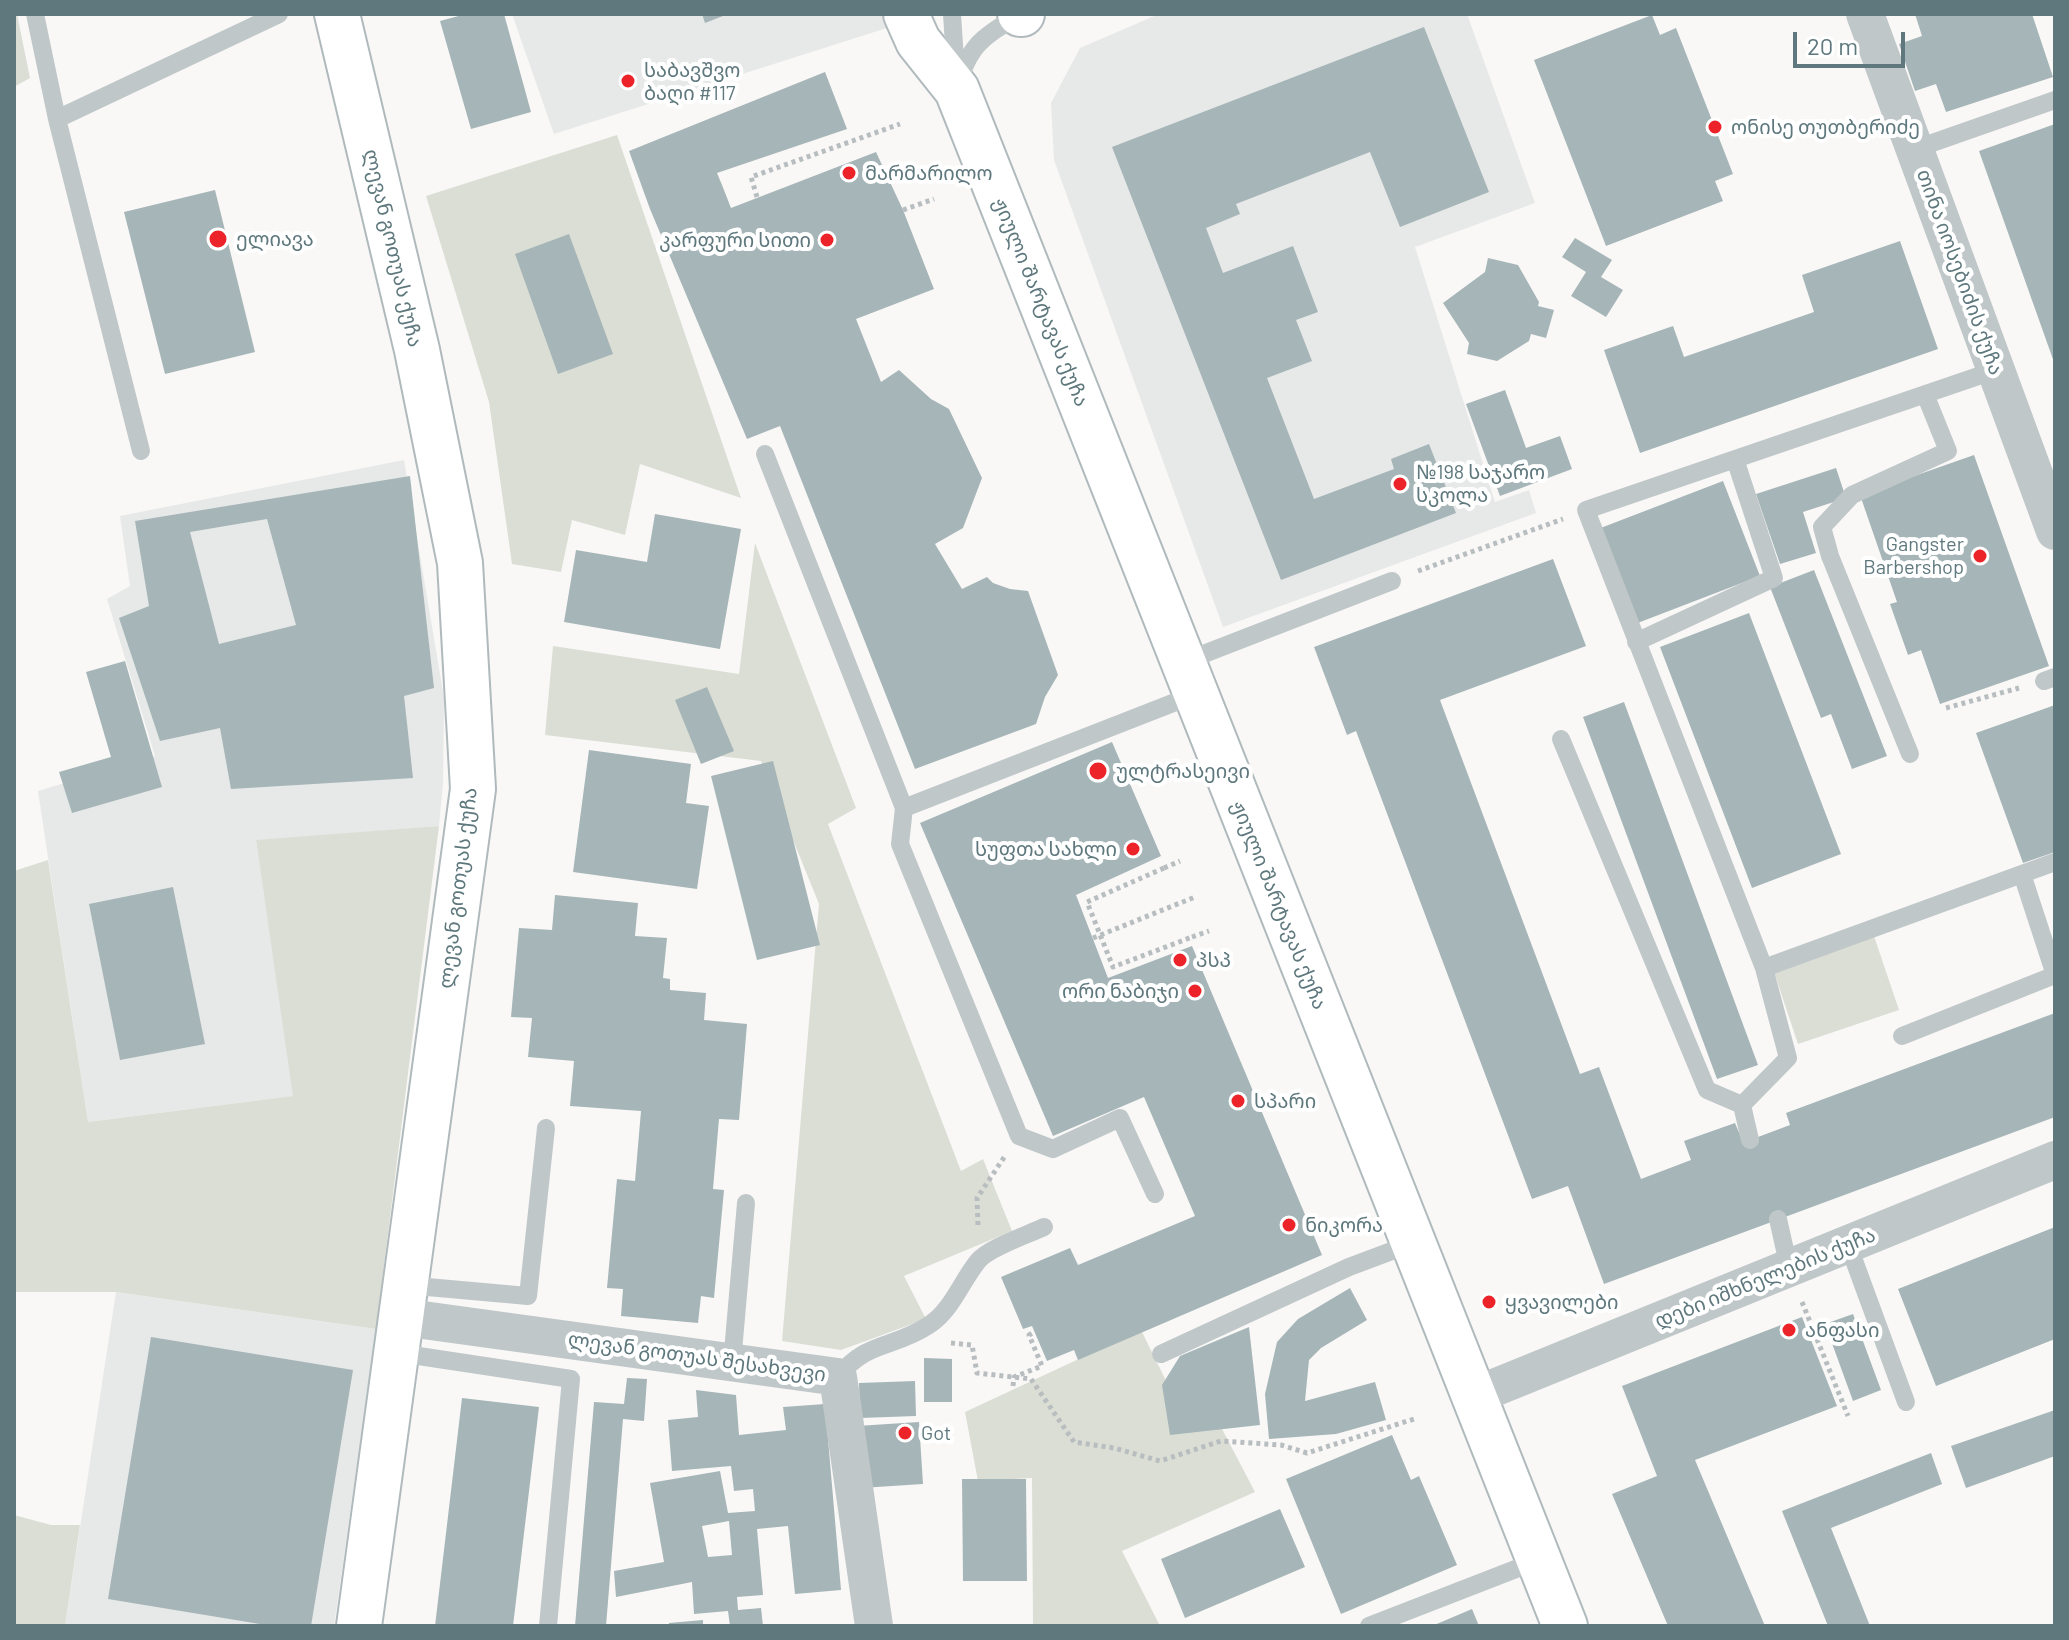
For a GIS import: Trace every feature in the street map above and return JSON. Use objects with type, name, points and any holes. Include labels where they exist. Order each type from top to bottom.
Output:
[{"type":"main road","name":"ლევან გოთუას ქუჩა","points":[[337,14],[417,350],[460,563],[472,774],[471,804],[406,1319],[359,1626]]},
{"type":"main road","name":"ჟიული შარტავას ქუჩა","points":[[906,14],[918,41],[957,90],[1565,1626]]},
{"type":"street","name":"თინა იოსებიძის ქუჩა","points":[[1865,14],[2055,531]]},
{"type":"street","name":"დები იშხნელების ქუჩა","points":[[1474,1396],[2055,1160]]},
{"type":"street","name":"ლევან გოთუას შესახვევი","points":[[406,1319],[838,1377],[874,1626]]},
{"type":"lane","points":[[35,14],[57,119],[141,451]]},
{"type":"lane","points":[[57,119],[279,14]]},
{"type":"lane","points":[[952,14],[957,90]]},
{"type":"lane","points":[[957,90],[965,59],[987,34],[1021,14]]},
{"type":"lane","points":[[1915,149],[2055,100]]},
{"type":"lane","points":[[1742,1105],[1788,1058],[1764,968],[1586,510],[1996,370]]},
{"type":"lane","points":[[1910,754],[1830,556],[1822,527],[1852,495],[1948,451],[1925,394]]},
{"type":"lane","points":[[765,454],[904,808],[900,844],[1019,1136],[1053,1149],[1120,1118],[1155,1194]]},
{"type":"lane","points":[[1636,642],[1774,578],[1735,459]]},
{"type":"lane","points":[[904,808],[1190,678],[1392,581]]},
{"type":"lane","points":[[1561,739],[1707,1090],[1742,1105]]},
{"type":"lane","points":[[1764,968],[2055,862]]},
{"type":"lane","points":[[1902,1036],[2055,975],[2022,874]]},
{"type":"lane","points":[[1742,1105],[1750,1140]]},
{"type":"lane","points":[[406,1319],[528,1296],[546,1128]]},
{"type":"lane","points":[[732,1363],[746,1203]]},
{"type":"lane","points":[[1778,1219],[1789,1268]]},
{"type":"lane","points":[[838,1377],[858,1355],[904,1339],[931,1324],[946,1309],[980,1258],[1044,1227]]},
{"type":"lane","points":[[1161,1354],[1349,1267],[1413,1243]]},
{"type":"lane","points":[[1848,1244],[1906,1402]]},
{"type":"lane","points":[[406,1319],[571,1379],[548,1626]]},
{"type":"lane","points":[[1369,1626],[1539,1560]]},
{"type":"path","points":[[757,197],[751,177],[900,124]]},
{"type":"path","points":[[903,210],[934,199]]},
{"type":"path","points":[[1392,581],[1586,510]]},
{"type":"path","points":[[1946,708],[2050,679]]},
{"type":"path","points":[[1180,861],[1087,902],[1113,967],[1209,931]]},
{"type":"path","points":[[1093,938],[1195,897]]},
{"type":"path","points":[[980,1258],[977,1198],[1019,1136]]},
{"type":"path","points":[[1789,1268],[1848,1416]]},
{"type":"path","points":[[1014,1377],[1042,1366],[1029,1335],[1034,1332]]},
{"type":"path","points":[[904,1339],[972,1345],[977,1373],[1031,1379],[1074,1442],[1114,1448],[1160,1461],[1221,1441],[1281,1445],[1307,1453],[1414,1419]]},
{"type":"path","points":[[1013,1386],[1014,1377]]},
{"type":"shaded area","points":[[14,14],[17,14],[30,78],[14,87]]},
{"type":"shaded area","name":"საბავშვო ბაღი #117","points":[[512,14],[885,14],[890,27],[554,134]]},
{"type":"shaded area","points":[[1159,14],[1467,14],[1535,203],[1415,247],[1495,502],[1529,490],[1536,513],[1223,627],[1054,160],[1051,103],[1080,48]]},
{"type":"shaded area","points":[[617,135],[741,498],[640,464],[625,535],[572,520],[561,572],[512,564],[489,402],[426,196]]},
{"type":"shaded area","points":[[404,460],[444,698],[439,826],[256,841],[294,1096],[88,1122],[38,791],[155,756],[107,599],[130,586],[120,516]]},
{"type":"shaded area","points":[[755,543],[856,808],[828,824],[961,1171],[983,1159],[1012,1231],[904,1276],[926,1319],[841,1350],[782,1341],[819,904],[761,761],[545,735],[553,646],[739,674]]},
{"type":"shaded area","points":[[439,826],[376,1329],[116,1292],[14,1292],[14,871],[48,860],[88,1122],[293,1096],[256,840]]},
{"type":"shaded area","points":[[1874,936],[1899,1010],[1798,1044],[1773,969]]},
{"type":"shaded area","points":[[116,1292],[376,1329],[334,1626],[65,1626]]},
{"type":"shaded area","points":[[1141,1330],[1182,1413],[1209,1404],[1255,1492],[1122,1551],[1160,1626],[1033,1626],[1032,1478],[978,1481],[965,1412]]},
{"type":"shaded area","points":[[14,1515],[51,1525],[80,1525],[65,1626],[14,1626]]},
{"type":"building","points":[[466,14],[504,14],[531,112],[471,129],[440,21]]},
{"type":"building","points":[[702,14],[728,14],[705,23]]},
{"type":"building","points":[[1915,14],[2032,14],[2053,77],[1946,112],[1936,84],[1915,91],[1899,44],[1922,36]]},
{"type":"building","points":[[1652,15],[1660,35],[1676,28],[1733,174],[1715,181],[1723,201],[1606,246],[1534,60]]},
{"type":"building","points":[[1424,27],[1489,192],[1400,227],[1370,152],[1236,204],[1240,214],[1206,228],[1223,273],[1293,246],[1318,312],[1296,320],[1312,361],[1267,378],[1314,499],[1394,469],[1391,459],[1429,444],[1456,513],[1281,580],[1112,147]]},
{"type":"building","points":[[825,72],[847,129],[717,173],[731,208],[876,152],[934,289],[856,319],[881,382],[899,370],[931,399],[949,409],[982,478],[963,528],[935,544],[962,589],[987,577],[993,583],[1010,589],[1028,591],[1058,675],[1045,697],[1036,724],[915,769],[780,426],[747,439],[650,209],[629,151]]},
{"type":"building","points":[[2055,124],[2055,365],[1979,151]]},
{"type":"building","points":[[215,190],[255,352],[165,374],[124,212]]},
{"type":"building","points":[[569,234],[613,354],[558,374],[515,254]]},
{"type":"building","points":[[1575,238],[1612,260],[1601,277],[1623,290],[1606,317],[1571,296],[1586,272],[1562,257]]},
{"type":"building","points":[[1900,241],[1938,349],[1640,453],[1604,350],[1673,326],[1684,357],[1814,312],[1802,275]]},
{"type":"building","points":[[1488,258],[1518,265],[1539,302],[1538,306],[1554,310],[1546,338],[1531,334],[1529,341],[1497,361],[1467,354],[1469,343],[1443,303],[1485,272]]},
{"type":"building","points":[[1505,390],[1526,448],[1560,436],[1572,469],[1500,496],[1466,404]]},
{"type":"building","points":[[1974,455],[2049,666],[1940,704],[1921,650],[1908,655],[1890,604],[1897,602],[1860,495]]},
{"type":"building","points":[[1836,468],[1846,498],[1803,512],[1816,553],[1780,564],[1756,494]]},
{"type":"building","points":[[410,476],[434,688],[404,696],[413,778],[231,789],[220,728],[160,741],[119,618],[149,606],[135,521]],"holes":[[[267,519],[296,625],[219,644],[190,532]]]},
{"type":"building","points":[[1723,481],[1760,576],[1635,624],[1598,529]]},
{"type":"building","points":[[655,514],[741,529],[720,649],[564,622],[576,550],[647,562]]},
{"type":"building","points":[[1553,559],[1586,646],[1440,700],[1580,1074],[1599,1067],[1641,1179],[1691,1160],[1684,1141],[1735,1123],[1743,1142],[1750,1140],[1790,1125],[1786,1113],[2055,1013],[2055,1117],[1604,1284],[1568,1186],[1532,1199],[1356,731],[1347,735],[1314,647]]},
{"type":"building","points":[[1814,570],[1887,756],[1852,769],[1831,714],[1821,718],[1770,587]]},
{"type":"building","points":[[1749,613],[1841,854],[1752,888],[1660,647]]},
{"type":"building","points":[[125,661],[162,787],[72,813],[59,772],[111,757],[86,672]]},
{"type":"building","points":[[707,687],[734,751],[701,764],[675,700]]},
{"type":"building","points":[[1624,702],[1758,1065],[1717,1079],[1583,717]]},
{"type":"building","points":[[2055,705],[2055,852],[2023,863],[1976,733]]},
{"type":"building","points":[[1112,742],[1161,856],[1076,895],[1108,978],[1192,946],[1322,1255],[1078,1360],[1074,1350],[1047,1361],[1032,1326],[1023,1329],[1001,1277],[1070,1248],[1078,1265],[1195,1216],[1144,1097],[1053,1136],[920,823]]},
{"type":"building","points":[[589,750],[691,764],[686,803],[709,806],[697,889],[573,872]]},
{"type":"building","points":[[773,761],[820,945],[757,960],[711,776]]},
{"type":"building","points":[[173,887],[205,1044],[120,1060],[89,904]]},
{"type":"building","points":[[555,895],[638,903],[635,936],[667,938],[663,978],[670,979],[670,990],[706,993],[704,1020],[747,1024],[739,1120],[719,1119],[713,1189],[724,1190],[714,1298],[701,1296],[698,1323],[621,1316],[623,1289],[607,1288],[617,1179],[635,1181],[641,1111],[570,1106],[574,1061],[528,1057],[532,1018],[511,1017],[519,928],[552,930]]},
{"type":"building","points":[[2055,1227],[2055,1339],[1936,1386],[1898,1289]]},
{"type":"building","points":[[1350,1288],[1367,1320],[1321,1348],[1309,1360],[1305,1401],[1375,1382],[1386,1420],[1336,1434],[1269,1439],[1265,1394],[1277,1342],[1298,1319]]},
{"type":"building","points":[[1853,1314],[1881,1390],[1853,1401],[1825,1324]]},
{"type":"building","points":[[1802,1317],[1837,1406],[1695,1460],[1765,1626],[1668,1626],[1612,1494],[1657,1476],[1622,1386]]},
{"type":"building","points":[[1249,1327],[1260,1425],[1170,1435],[1162,1385],[1180,1356]]},
{"type":"building","points":[[151,1337],[353,1370],[311,1626],[272,1626],[108,1599]]},
{"type":"building","points":[[924,1358],[952,1359],[952,1402],[924,1402]]},
{"type":"building","points":[[627,1378],[647,1379],[644,1421],[623,1419],[606,1626],[575,1626],[594,1402],[624,1404]]},
{"type":"building","points":[[915,1381],[916,1416],[860,1418],[859,1383]]},
{"type":"building","points":[[696,1390],[736,1395],[739,1435],[786,1430],[783,1407],[825,1404],[841,1590],[795,1594],[788,1526],[757,1529],[763,1595],[737,1597],[738,1610],[761,1608],[763,1626],[730,1626],[728,1611],[694,1614],[692,1582],[616,1597],[614,1571],[664,1562],[650,1483],[720,1471],[728,1513],[755,1511],[753,1489],[734,1491],[731,1466],[672,1471],[668,1420],[698,1417]],"holes":[[[729,1521],[732,1555],[708,1557],[702,1526]]]},
{"type":"building","points":[[462,1398],[539,1407],[513,1626],[435,1626]]},
{"type":"building","points":[[2055,1410],[2055,1456],[1966,1488],[1951,1446]]},
{"type":"building","points":[[919,1422],[923,1484],[861,1488],[857,1426]]},
{"type":"building","points":[[1392,1435],[1411,1480],[1419,1476],[1457,1565],[1341,1614],[1286,1479]]},
{"type":"building","points":[[1931,1453],[1942,1484],[1831,1528],[1870,1626],[1828,1626],[1782,1511]]},
{"type":"building","points":[[962,1479],[1026,1479],[1027,1581],[963,1581]]},
{"type":"building","points":[[1280,1509],[1305,1567],[1185,1618],[1161,1559]]},
{"type":"building","points":[[1472,1609],[1479,1626],[1432,1626]]},
{"type":"building","points":[[703,1620],[703,1626],[669,1626],[669,1623]]},
{"type":"place","name":"საბავშვო ბაღი #117","points":[[628,81]]},
{"type":"place","name":"ონისე თუთბერიძე","points":[[1715,127]]},
{"type":"place","name":"მარმარილო","points":[[849,173]]},
{"type":"place","name":"ელიავა","points":[[218,239]]},
{"type":"place","name":"კარფური სითი","points":[[827,240]]},
{"type":"place","name":"№198 საჯარო სკოლა","points":[[1400,484]]},
{"type":"place","name":"Gangster Barbershop","points":[[1980,556]]},
{"type":"place","name":"ულტრასეივი","points":[[1098,771]]},
{"type":"place","name":"სუფთა სახლი","points":[[1133,849]]},
{"type":"place","name":"პსპ","points":[[1180,960]]},
{"type":"place","name":"ორი ნაბიჯი","points":[[1195,991]]},
{"type":"place","name":"სპარი","points":[[1238,1101]]},
{"type":"place","name":"ნიკორა","points":[[1289,1225]]},
{"type":"place","name":"ყვავილები","points":[[1489,1302]]},
{"type":"place","name":"ანფასი","points":[[1789,1330]]},
{"type":"place","name":"Got","points":[[905,1433]]}]
